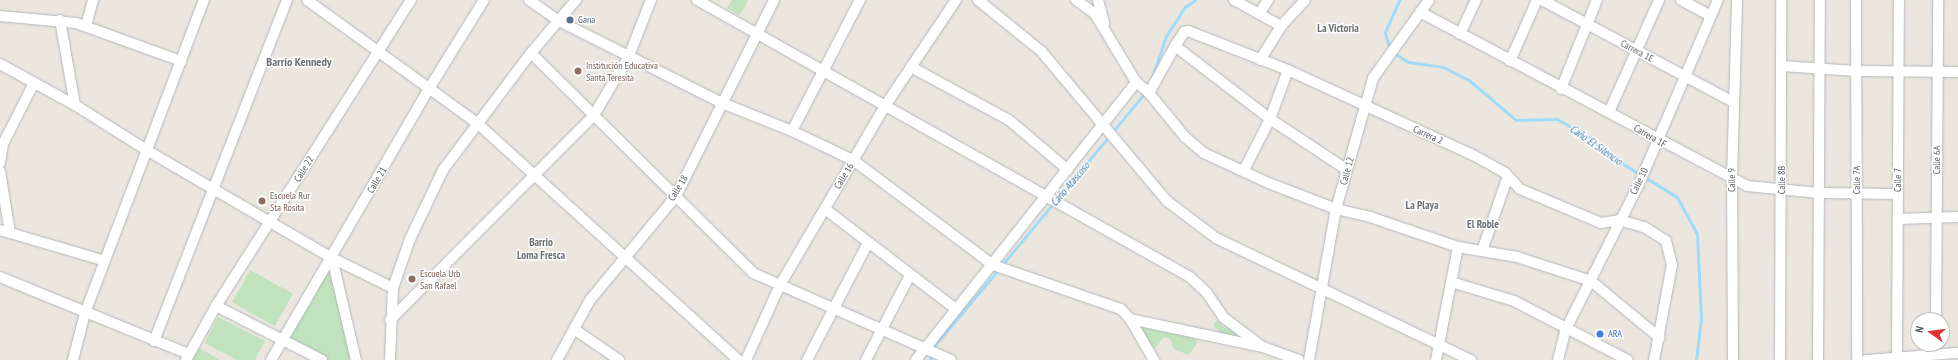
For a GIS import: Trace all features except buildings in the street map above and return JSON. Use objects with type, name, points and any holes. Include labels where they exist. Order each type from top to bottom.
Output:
[{"type":"street","points":[[86,26],[92,0]]},
{"type":"street","points":[[73,360],[85,313],[148,151],[204,0]]},
{"type":"street","points":[[154,341],[215,190],[287,0]]},
{"type":"street","points":[[307,0],[377,51],[430,87],[477,123],[535,174],[738,360]]},
{"type":"street","name":"Calle 22","points":[[188,357],[216,306],[271,222],[377,51],[411,0]]},
{"type":"street","name":"Calle 21","points":[[271,360],[332,258],[430,87],[484,0]]},
{"type":"street","points":[[529,0],[559,21],[722,103],[792,131],[853,160],[998,267],[1121,308],[1130,319],[1154,360]]},
{"type":"street","points":[[390,360],[390,320],[393,288],[410,239],[443,170],[531,53],[576,0]]},
{"type":"street","points":[[390,320],[594,115],[629,56],[651,0]]},
{"type":"street","points":[[696,0],[756,34],[822,68],[885,106],[1190,276],[1207,293],[1223,317],[1263,347]]},
{"type":"street","name":"Calle 18","points":[[557,360],[590,300],[623,256],[676,196],[774,0]]},
{"type":"street","points":[[792,131],[822,68],[860,0]]},
{"type":"street","name":"Calle 16","points":[[746,360],[780,285],[885,106],[956,0]]},
{"type":"street","points":[[978,0],[1041,51],[1168,201],[1216,238],[1471,360]]},
{"type":"street","points":[[1076,0],[1095,14],[1143,88],[1185,137],[1204,153],[1244,170],[1266,182],[1336,209],[1370,217],[1458,247],[1517,257],[1591,280],[1660,338],[1654,360]]},
{"type":"street","points":[[1098,0],[1106,33]]},
{"type":"street","points":[[1234,0],[1281,26]]},
{"type":"street","points":[[1259,14],[1268,0]]},
{"type":"street","points":[[1260,60],[1281,26],[1305,0]]},
{"type":"street","name":"Calle 12","points":[[1309,360],[1336,209],[1373,78],[1429,0]]},
{"type":"street","points":[[1460,34],[1476,0]]},
{"type":"street","points":[[1510,61],[1537,0]]},
{"type":"street","name":"Carrera 1E","points":[[1542,0],[1733,102]]},
{"type":"street","points":[[1561,89],[1597,0]]},
{"type":"street","points":[[1609,112],[1660,0]]},
{"type":"street","points":[[1681,0],[1711,16]]},
{"type":"street","name":"Calle 10","points":[[1558,360],[1566,329],[1619,220],[1639,184],[1718,0]]},
{"type":"street","name":"Calle 9","points":[[1734,360],[1732,180],[1737,0]]},
{"type":"street","name":"Calle 8B","points":[[1780,360],[1781,0]]},
{"type":"street","points":[[1818,360],[1820,0]]},
{"type":"street","name":"Calle 7A","points":[[1856,0],[1857,360]]},
{"type":"street","name":"Calle 7","points":[[1897,359],[1899,0]]},
{"type":"street","name":"Calle 6A","points":[[1936,312],[1938,0]]},
{"type":"street","name":"Carrera 1F","points":[[1420,12],[1561,89],[1609,112],[1658,141],[1732,180],[1747,186],[1781,192],[1898,194]]},
{"type":"street","points":[[0,16],[30,20],[60,20],[86,26],[181,61]]},
{"type":"street","points":[[60,20],[75,105]]},
{"type":"street","name":"Carrera 2","points":[[1175,46],[1184,32],[1188,32],[1288,70],[1473,155],[1508,176],[1520,189],[1601,223],[1619,220],[1644,228],[1666,241],[1672,265],[1660,338]]},
{"type":"street","points":[[916,360],[930,351],[956,309],[998,267],[1053,199],[1068,170],[1110,131],[1175,46],[1270,118],[1347,170]]},
{"type":"street","points":[[531,53],[753,273],[951,360]]},
{"type":"street","points":[[0,64],[75,105],[148,151],[332,258],[393,288]]},
{"type":"street","points":[[1782,66],[1820,70],[1937,73],[1958,72]]},
{"type":"street","points":[[911,67],[1009,120],[1068,170]]},
{"type":"street","points":[[1244,170],[1270,118],[1288,70]]},
{"type":"street","points":[[0,163],[3,144],[34,83]]},
{"type":"street","points":[[0,171],[5,232],[105,261]]},
{"type":"street","points":[[1482,251],[1508,176]]},
{"type":"street","points":[[825,209],[956,309]]},
{"type":"street","points":[[1898,219],[1958,217]]},
{"type":"street","points":[[806,360],[868,243]]},
{"type":"street","points":[[1436,360],[1458,247]]},
{"type":"street","points":[[332,258],[356,360]]},
{"type":"street","points":[[866,360],[910,275]]},
{"type":"street","points":[[0,277],[154,341],[188,357]]},
{"type":"street","points":[[1451,282],[1514,301],[1628,360]]},
{"type":"street","points":[[216,306],[322,360]]},
{"type":"street","points":[[1130,319],[1263,347],[1299,360]]},
{"type":"street","points":[[574,329],[619,360]]},
{"type":"street","points":[[1866,360],[1938,357],[1958,353]]},
{"type":"green space","points":[[732,0],[748,0],[740,15],[727,8]]},
{"type":"green space","points":[[331,265],[353,360],[328,360],[286,339]]},
{"type":"green space","points":[[250,270],[293,294],[275,326],[232,302]]},
{"type":"green space","points":[[218,317],[265,341],[255,360],[237,360],[205,343]]},
{"type":"green space","points":[[1163,320],[1189,329],[1197,343],[1189,355],[1174,349],[1170,339],[1164,337],[1155,348],[1148,344],[1135,324],[1156,329]]},
{"type":"green space","points":[[1217,320],[1225,328],[1228,325],[1236,330],[1234,337],[1223,335],[1213,325]]},
{"type":"green space","points":[[199,348],[220,360],[192,360]]},
{"type":"waterway","name":"Caño Atascoso","points":[[1151,81],[1166,36],[1185,7],[1195,0]]},
{"type":"waterway","name":"Caño El Silencio","points":[[1390,50],[1385,32],[1399,0]]},
{"type":"waterway","name":"Caño El Silencio","points":[[1394,53],[1408,62],[1443,67],[1470,81],[1516,120],[1557,119],[1588,137],[1615,159],[1677,197],[1697,234],[1701,318],[1696,360]]},
{"type":"waterway","name":"Caño Atascoso","points":[[1002,265],[1145,93]]},
{"type":"waterway","name":"Caño Atascoso","points":[[930,360],[934,346],[998,270]]},
{"type":"place","name":"Gana","points":[[570,20]]},
{"type":"place","name":"Institución Educativa Santa Teresita","points":[[578,71]]},
{"type":"place","name":"Escuela Rur Sta Rosita","points":[[262,201]]},
{"type":"place","name":"Escuela Urb San Rafael","points":[[412,279]]},
{"type":"place","name":"ARA","points":[[1600,334]]},
{"type":"district","name":"La Victoria","points":[[1338,28]]},
{"type":"district","name":"Barrio Kennedy","points":[[299,62]]},
{"type":"district","name":"La Playa","points":[[1422,205]]},
{"type":"district","name":"El Roble","points":[[1483,224]]},
{"type":"district","name":"Barrio Loma Fresca","points":[[541,249]]}]
